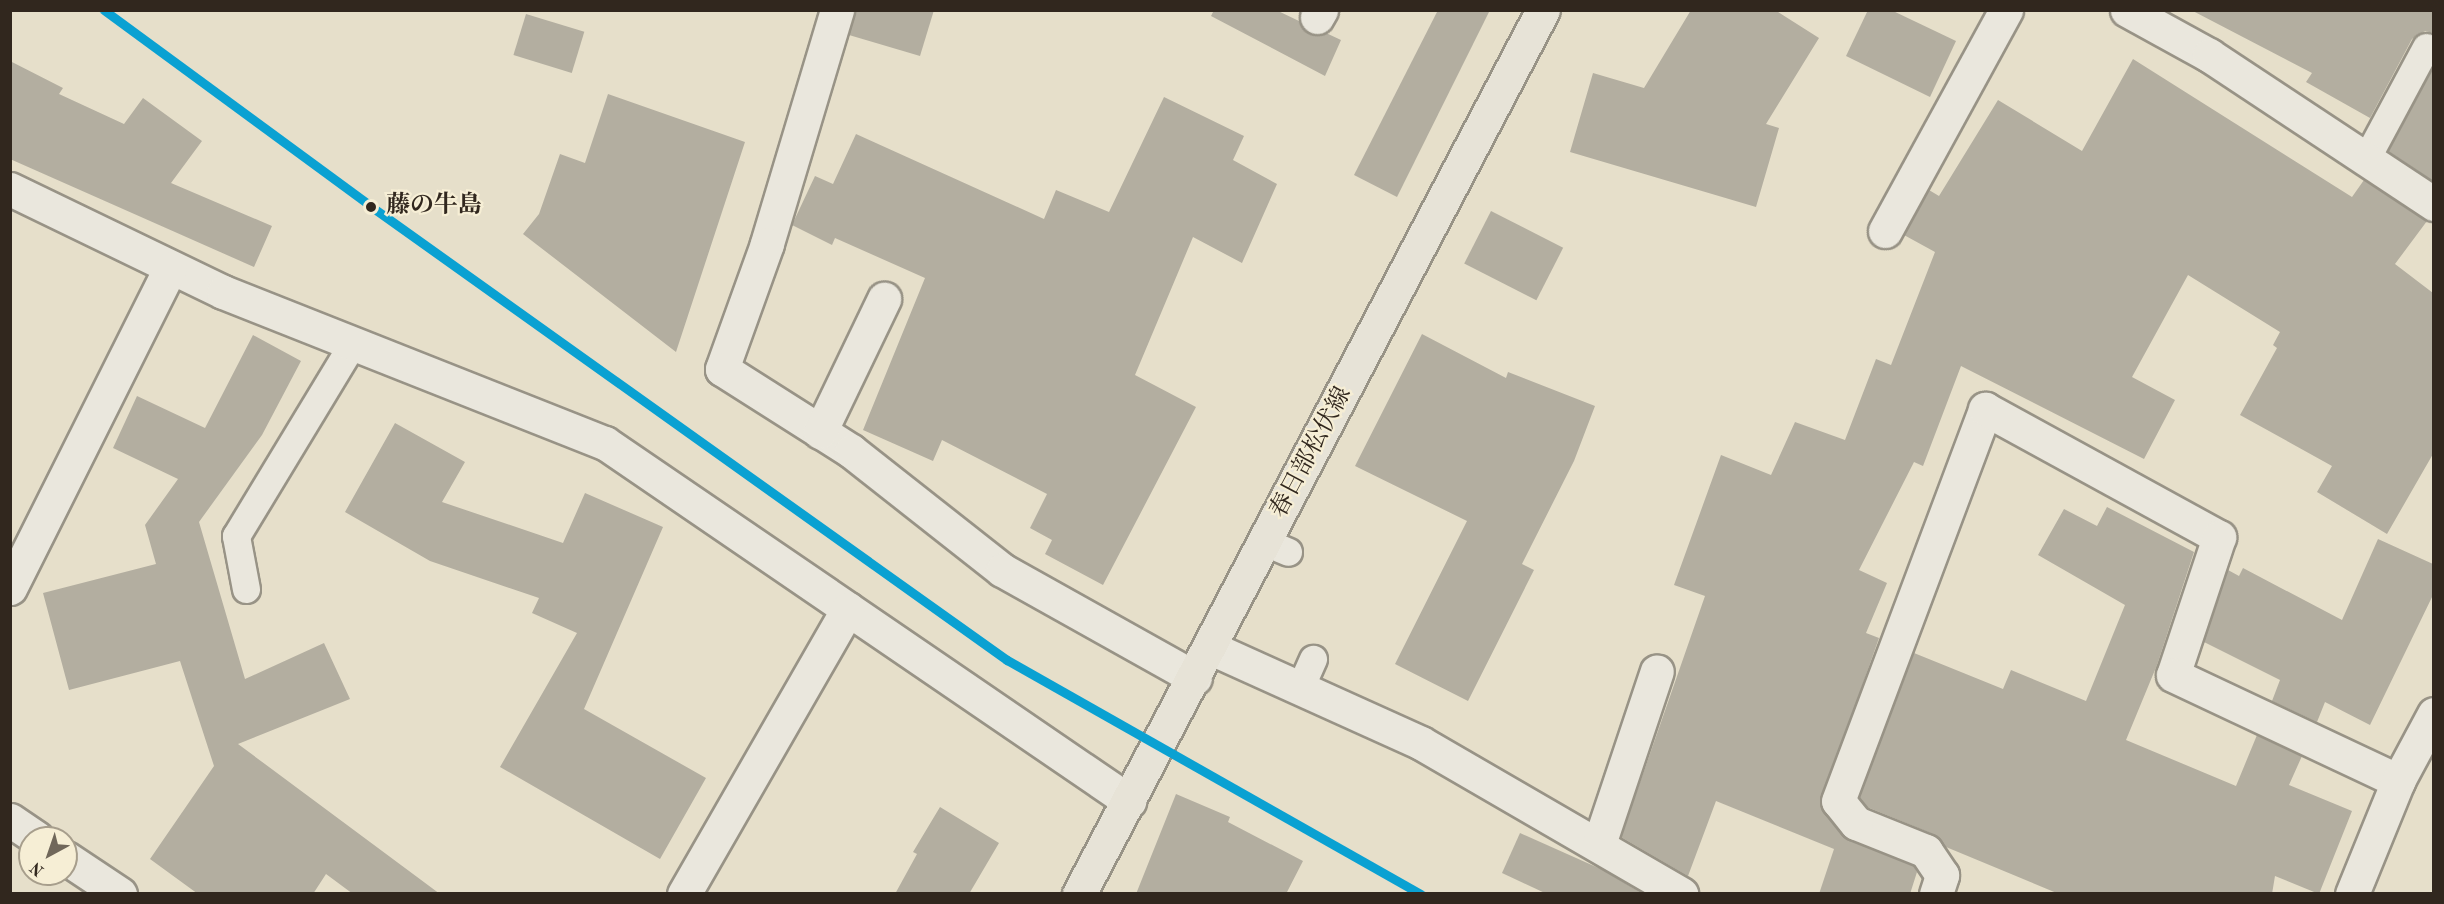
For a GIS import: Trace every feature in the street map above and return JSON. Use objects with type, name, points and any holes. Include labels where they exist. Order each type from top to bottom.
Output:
[{"type":"main road","name":"春日部松伏線","points":[[1079,894],[1211,648],[1277,547],[1543,10]]},
{"type":"street","points":[[837,10],[767,244],[722,369],[851,451],[1002,570],[1195,678]]},
{"type":"street","points":[[1885,231],[2006,10]]},
{"type":"street","points":[[2127,10],[2209,55],[2433,204]]},
{"type":"street","points":[[10,189],[170,268],[605,443],[1129,801]]},
{"type":"street","points":[[10,588],[170,268]]},
{"type":"street","points":[[820,432],[884,299]]},
{"type":"street","points":[[1936,894],[1942,875],[1926,851],[1856,823],[1838,801],[1985,409],[2219,537],[2173,675],[2398,782]]},
{"type":"street","points":[[684,894],[848,609]]},
{"type":"street","points":[[1211,648],[1307,674],[1681,894]]},
{"type":"street","points":[[1599,844],[1657,671]]},
{"type":"street","points":[[2352,894],[2398,782],[2433,714]]},
{"type":"street","points":[[78,866],[120,894]]},
{"type":"lane","points":[[2366,159],[2426,47]]},
{"type":"lane","points":[[246,589],[236,536],[353,343]]},
{"type":"building","points":[[855,10],[934,10],[920,56],[849,35]]},
{"type":"building","points":[[1214,10],[1276,10],[1299,21],[1308,33],[1326,33],[1341,40],[1325,76],[1211,16]]},
{"type":"building","points":[[1438,10],[1490,10],[1397,197],[1354,175]]},
{"type":"building","points":[[1691,10],[1775,10],[1819,38],[1766,124],[1779,128],[1756,207],[1570,152],[1593,73],[1644,88]]},
{"type":"building","points":[[1868,10],[1891,10],[1956,41],[1930,97],[1846,56]]},
{"type":"building","points":[[2191,10],[2433,10],[2433,33],[2425,31],[2412,39],[2370,118],[2306,82],[2312,73]]},
{"type":"building","points":[[526,14],[584,32],[572,73],[513,55]]},
{"type":"building","points":[[2133,59],[2352,197],[2364,180],[2427,221],[2395,264],[2433,293],[2433,454],[2387,534],[2317,492],[2332,466],[2240,415],[2277,348],[2273,345],[2280,332],[2188,275],[2132,377],[2175,400],[2144,459],[1961,366],[1923,466],[1914,462],[1859,570],[1887,583],[1866,633],[1879,638],[1820,805],[1849,840],[1914,866],[1917,872],[1910,894],[1819,894],[1834,849],[1716,801],[1688,876],[1621,837],[1705,596],[1674,585],[1721,455],[1771,475],[1795,422],[1845,440],[1876,359],[1891,365],[1935,252],[1904,235],[1929,190],[1939,196],[1998,100],[2082,151]]},
{"type":"building","points":[[10,61],[63,88],[59,94],[124,124],[143,98],[202,141],[171,183],[272,226],[254,267],[10,159]]},
{"type":"building","points":[[2433,66],[2433,181],[2388,151]]},
{"type":"building","points":[[608,94],[745,142],[676,352],[523,234],[539,214],[560,154],[585,163]]},
{"type":"building","points":[[1164,97],[1244,136],[1233,160],[1277,184],[1242,263],[1193,237],[1135,375],[1196,407],[1103,585],[1045,554],[1052,540],[1030,528],[1047,494],[942,440],[933,461],[863,430],[925,278],[835,238],[832,245],[792,225],[815,176],[833,184],[856,134],[1044,219],[1056,190],[1109,212]]},
{"type":"building","points":[[1491,211],[1563,248],[1536,300],[1464,264]]},
{"type":"building","points":[[1422,334],[1506,378],[1508,372],[1595,406],[1574,461],[1522,564],[1534,570],[1468,701],[1395,664],[1467,521],[1355,466]]},
{"type":"building","points":[[253,335],[301,361],[262,435],[199,522],[245,679],[324,643],[350,699],[238,744],[440,894],[353,894],[326,874],[313,894],[198,894],[150,859],[214,766],[180,661],[69,690],[43,593],[156,564],[145,525],[178,479],[113,448],[137,396],[205,428]]},
{"type":"building","points":[[395,423],[465,462],[442,502],[563,543],[585,493],[663,527],[584,709],[706,778],[660,859],[500,767],[577,633],[532,613],[539,598],[430,561],[345,512]]},
{"type":"building","points":[[2107,507],[2194,552],[2157,665],[2126,740],[2236,786],[2257,735],[2302,756],[2289,785],[2352,811],[2319,894],[2275,876],[2272,894],[2059,894],[1946,847],[1933,834],[1867,807],[1859,797],[1914,653],[2003,689],[2011,670],[2086,701],[2125,605],[2038,555],[2064,509],[2097,526]]},
{"type":"building","points":[[2378,539],[2433,564],[2433,595],[2370,725],[2325,702],[2317,722],[2272,701],[2280,680],[2204,642],[2228,570],[2239,576],[2243,568],[2342,620]]},
{"type":"building","points":[[1176,794],[1230,817],[1228,822],[1303,861],[1286,894],[1136,894]]},
{"type":"building","points":[[940,807],[999,843],[969,894],[895,894],[917,854],[913,852]]},
{"type":"building","points":[[1520,833],[1603,870],[1643,894],[1547,894],[1502,873]]},
{"type":"transit line","points":[[104,10],[369,205],[1007,660],[1420,894]]},
{"type":"place","name":"藤の牛島","points":[[371,207]]}]
